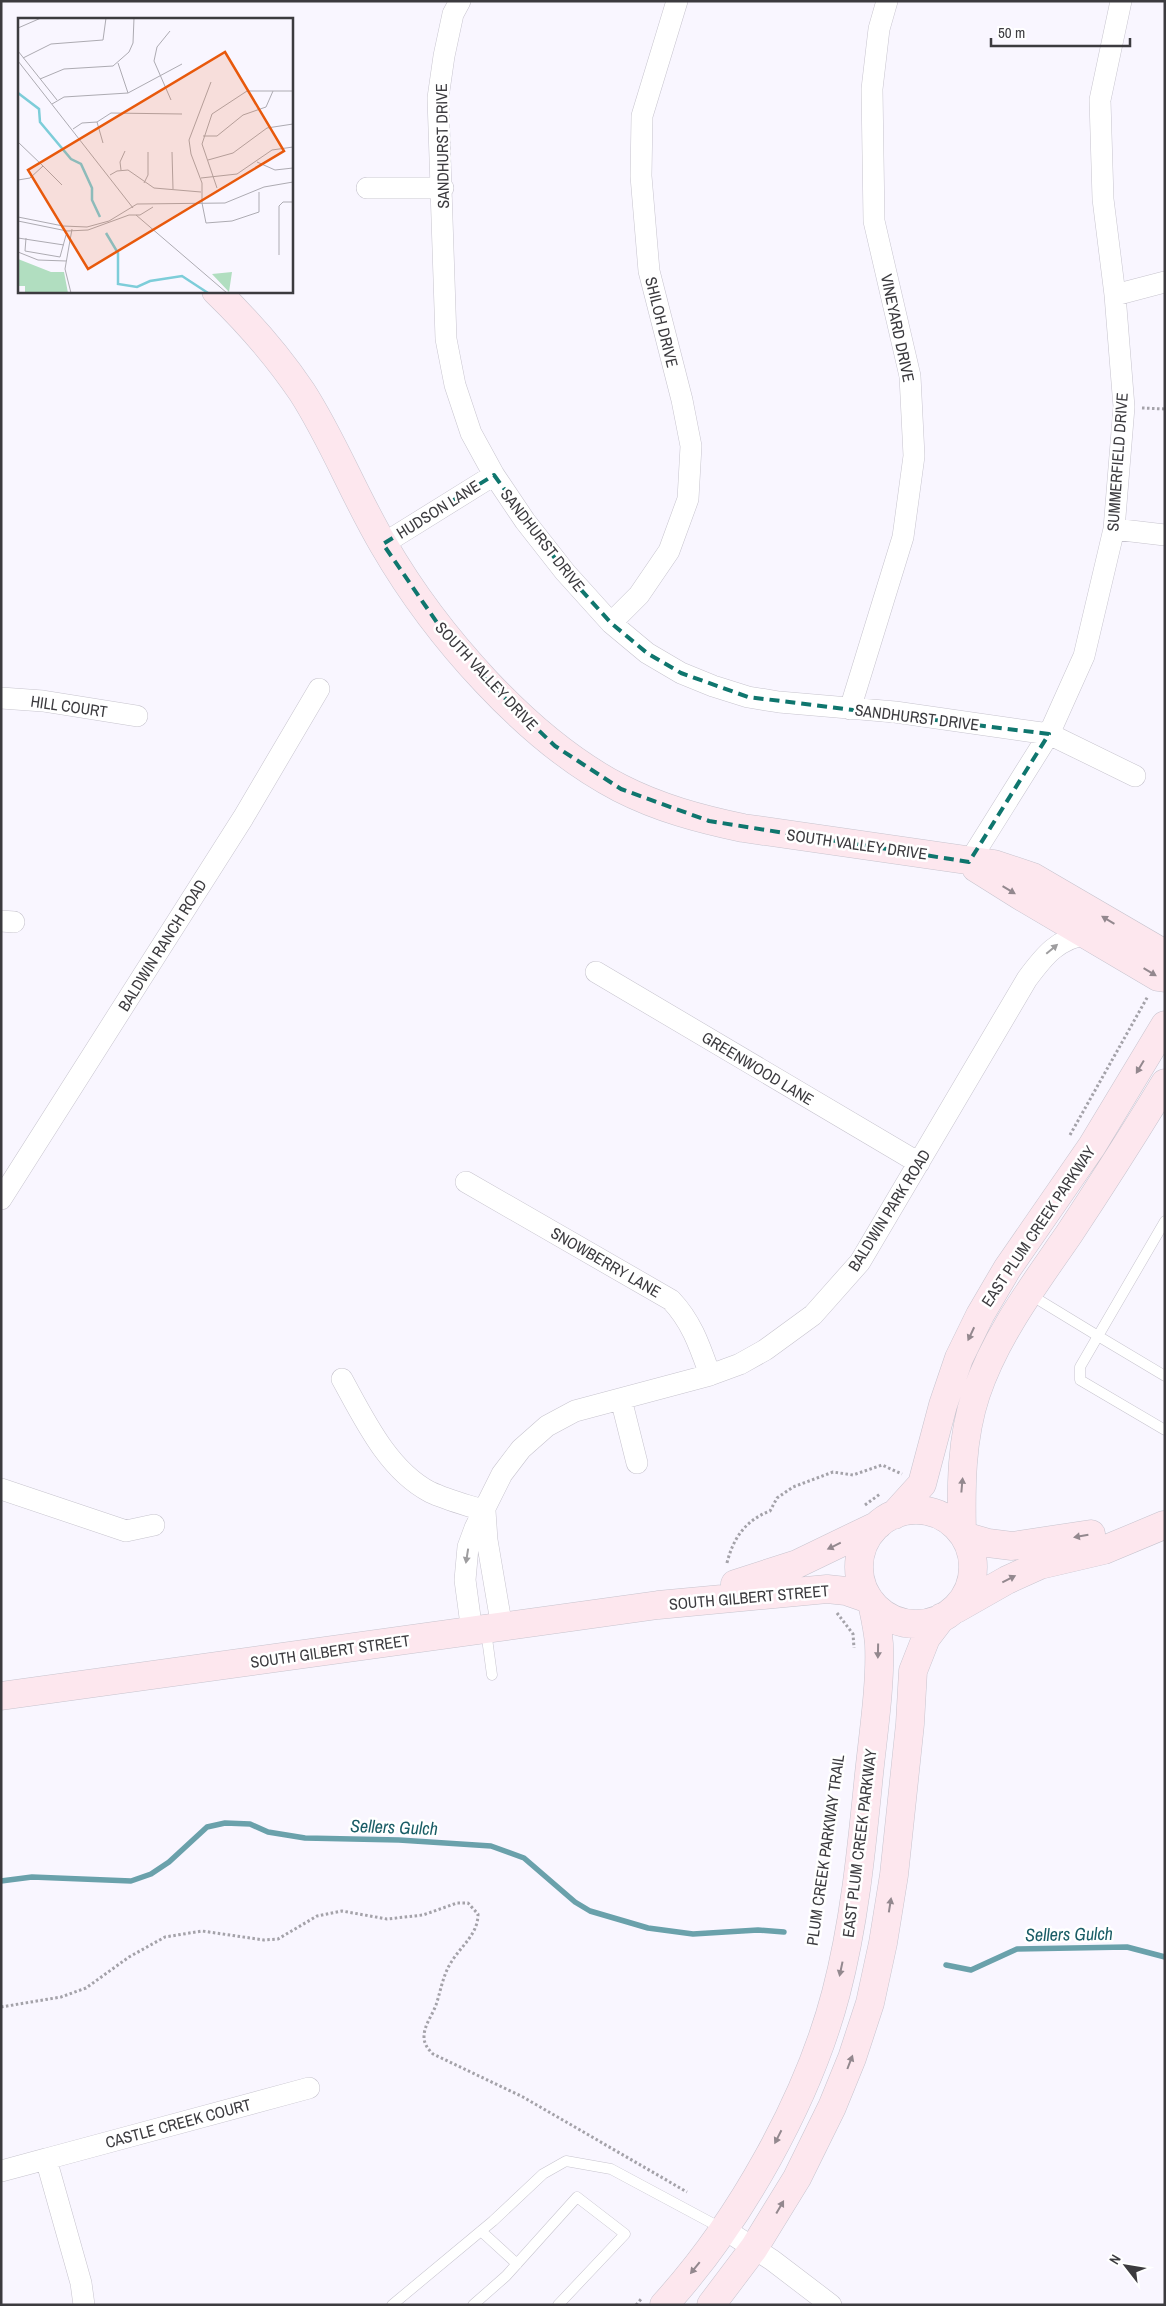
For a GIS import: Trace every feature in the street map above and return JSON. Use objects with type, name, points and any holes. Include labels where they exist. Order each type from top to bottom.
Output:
[{"type":"main road","name":"SOUTH VALLEY DRIVE","points":[[217,292],[258,333],[303,393],[383,544],[399,571],[440,627],[503,698],[555,746],[588,770],[621,788],[677,812],[726,824],[969,862],[994,864],[1032,877],[1165,954]]},
{"type":"main road","name":"SOUTH VALLEY DRIVE","points":[[969,862],[990,878],[1088,934],[1158,977],[1165,978]]},
{"type":"main road","name":"EAST PLUM CREEK PARKWAY","points":[[879,1509],[922,1484],[943,1405],[959,1358],[980,1315],[1006,1268],[1092,1146],[1165,1025]]},
{"type":"main road","name":"EAST PLUM CREEK PARKWAY","points":[[963,1535],[961,1494],[964,1457],[976,1396],[988,1361],[1028,1293],[1106,1178],[1165,1083]]},
{"type":"main road","points":[[1028,1293],[1028,1268],[1086,1183],[1092,1146]]},
{"type":"main road","points":[[711,2305],[754,2248],[797,2178],[828,2116],[852,2058],[870,2003],[883,1943],[894,1875],[910,1724],[913,1671],[926,1638],[946,1615],[964,1596],[971,1578],[972,1560],[963,1535],[948,1520],[931,1512],[879,1509],[859,1560],[861,1581],[871,1601],[884,1614],[902,1622],[923,1624],[946,1615],[1007,1580],[1040,1565],[1104,1550],[1164,1525]]},
{"type":"main road","name":"SOUTH GILBERT STREET","points":[[658,1605],[776,1572],[879,1509]]},
{"type":"main road","points":[[963,1535],[1002,1546],[1020,1546],[1164,1525]]},
{"type":"main road","name":"SOUTH GILBERT STREET","points":[[1,1696],[658,1605],[827,1589],[846,1592],[871,1601]]},
{"type":"main road","name":"EAST PLUM CREEK PARKWAY","points":[[657,2298],[724,2229],[759,2175],[780,2134],[812,2062],[836,1994],[859,1870],[872,1745],[879,1645],[871,1601]]},
{"type":"street","name":"SANDHURST DRIVE","points":[[460,1],[453,14],[438,98],[443,188],[446,340],[455,384],[471,433],[494,475],[525,521],[565,572],[611,623],[647,653],[681,673],[713,686],[748,697],[850,709],[895,712],[1049,734],[1135,776]]},
{"type":"street","name":"SHILOH DRIVE","points":[[611,623],[639,595],[669,552],[688,499],[691,446],[682,400],[648,270],[642,176],[642,116],[677,1]]},
{"type":"street","name":"VINEYARD DRIVE","points":[[850,709],[902,537],[914,456],[910,376],[874,221],[872,88],[879,29],[887,1]]},
{"type":"street","name":"SUMMERFIELD DRIVE","points":[[969,862],[1049,734],[1084,656],[1114,529],[1124,407],[1115,295],[1103,199],[1100,100],[1121,1]]},
{"type":"street","points":[[367,188],[443,188]]},
{"type":"street","points":[[1115,295],[1165,282]]},
{"type":"street","name":"HUDSON LANE","points":[[383,544],[494,475]]},
{"type":"street","points":[[1114,529],[1165,535]]},
{"type":"street","name":"BALDWIN RANCH ROAD","points":[[1,1199],[243,818],[319,688]]},
{"type":"street","name":"HILL COURT","points":[[1,698],[43,700],[137,716]]},
{"type":"street","name":"BALDWIN PARK ROAD","points":[[487,1630],[465,1580],[466,1564],[475,1528],[502,1474],[521,1449],[546,1426],[575,1411],[710,1376],[740,1364],[765,1350],[813,1315],[860,1262],[1027,979],[1042,958],[1054,946],[1074,936],[1088,934]]},
{"type":"street","name":"GREENWOOD LANE","points":[[596,972],[919,1163]]},
{"type":"street","name":"SNOWBERRY LANE","points":[[466,1182],[671,1300],[684,1314],[693,1330],[710,1376]]},
{"type":"street","points":[[342,1379],[364,1418],[396,1464],[411,1479],[430,1492],[485,1511]]},
{"type":"street","points":[[621,1399],[637,1463]]},
{"type":"street","points":[[1,1489],[126,1531],[154,1524]]},
{"type":"street","name":"BALDWIN PARK ROAD","points":[[485,1511],[487,1540],[487,1630]]},
{"type":"street","name":"CASTLE CREEK COURT","points":[[1,2170],[310,2088]]},
{"type":"street","points":[[46,2159],[81,2283],[84,2305]]},
{"type":"street","points":[[724,2229],[754,2248],[831,2305]]},
{"type":"lane","points":[[1165,1221],[1080,1367],[1080,1380],[1165,1430]]},
{"type":"lane","points":[[1028,1293],[1165,1376]]},
{"type":"lane","points":[[487,1630],[492,1675]]},
{"type":"lane","points":[[392,2305],[481,2231],[543,2174],[566,2161],[611,2169],[724,2229]]},
{"type":"lane","points":[[473,2305],[506,2276],[577,2197],[625,2234],[558,2305]]},
{"type":"lane","points":[[481,2231],[517,2264]]},
{"type":"path","points":[[726,1566],[730,1549],[743,1528],[756,1516],[770,1511],[777,1498],[793,1486],[833,1472],[853,1475],[882,1465],[902,1474],[898,1479]]},
{"type":"path","points":[[836,1612],[853,1634],[856,1657]]},
{"type":"path","points":[[1,2007],[61,1996],[86,1988],[129,1957],[165,1937],[202,1931],[264,1940],[278,1939],[317,1916],[342,1912],[387,1919],[423,1915],[458,1903],[468,1903],[478,1914],[478,1922],[470,1938],[451,1962],[444,1975],[436,2005],[425,2032],[424,2040],[427,2048],[433,2054],[523,2097],[681,2187],[692,2196]]},
{"type":"path","points":[[636,2305],[657,2298]]},
{"type":"highlighted area","points":[[494,475],[565,572],[611,623],[647,653],[681,673],[748,697],[1049,734],[969,862],[709,821],[621,789],[555,746],[484,678],[440,627],[383,544]]},
{"type":"waterway","name":"Sellers Gulch","points":[[1,1881],[32,1877],[131,1881],[151,1874],[169,1862],[207,1827],[225,1823],[250,1824],[268,1832],[305,1838],[399,1840],[491,1846],[524,1858],[575,1902],[590,1911],[648,1928],[693,1934],[758,1930],[784,1932]]},
{"type":"waterway","name":"Sellers Gulch","points":[[946,1965],[971,1970],[1017,1949],[1127,1947],[1165,1957]]}]
